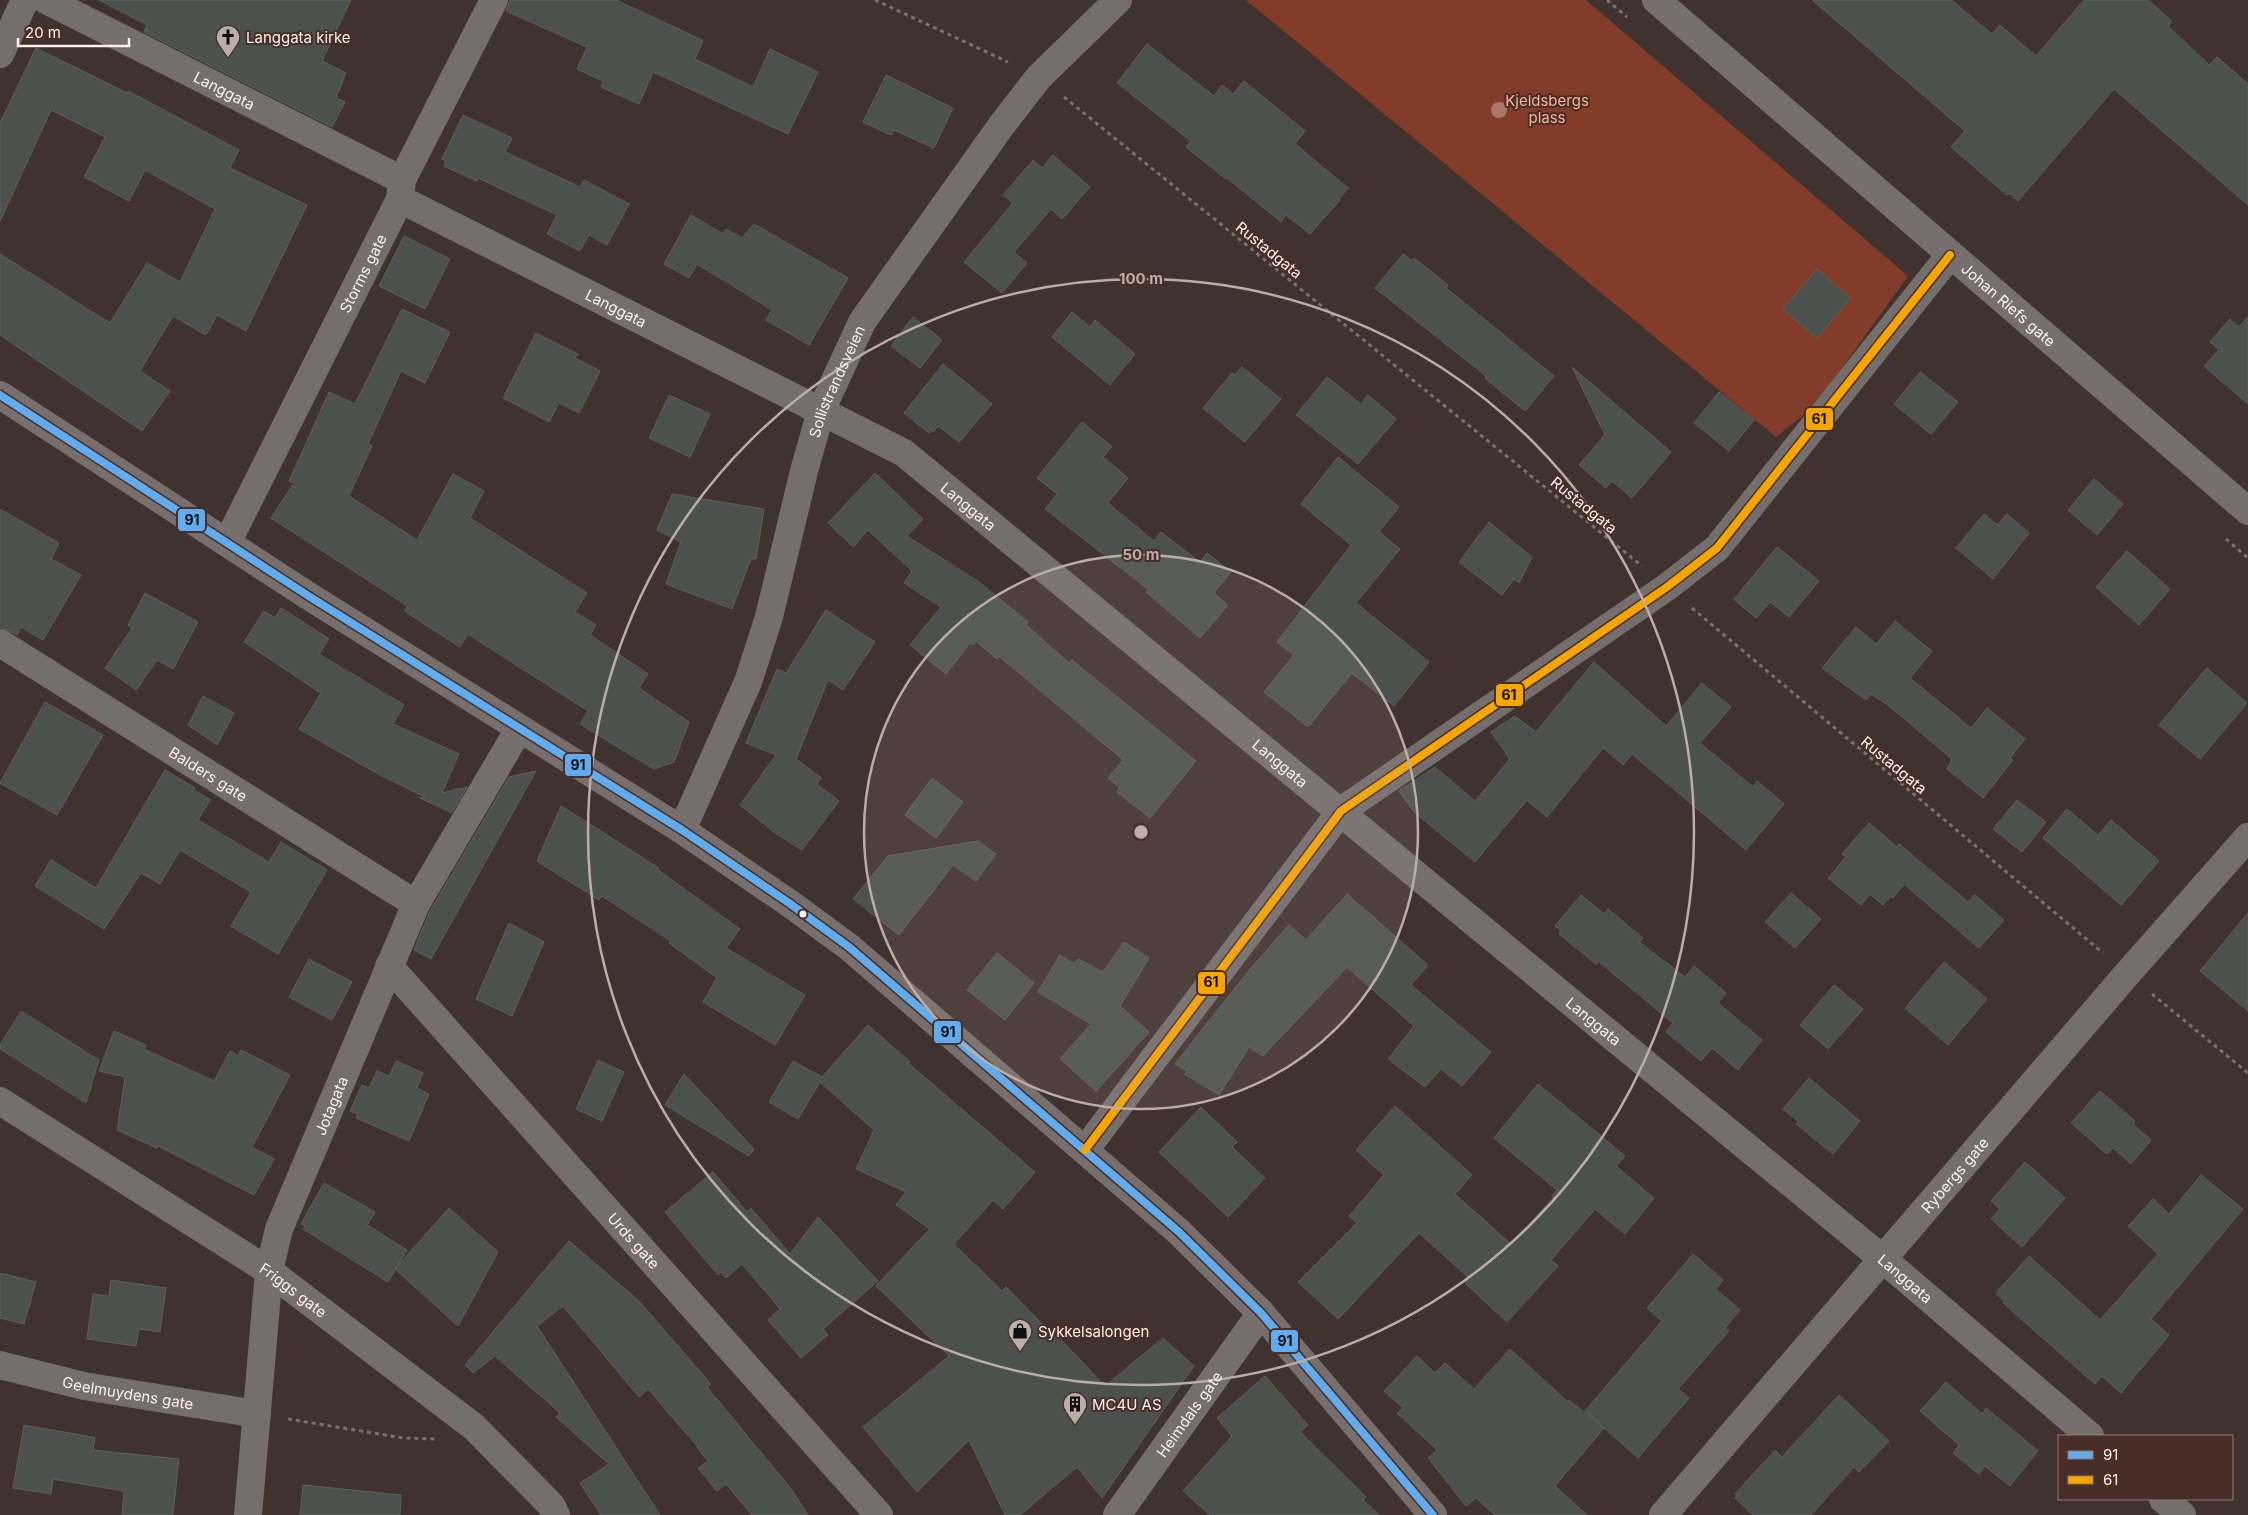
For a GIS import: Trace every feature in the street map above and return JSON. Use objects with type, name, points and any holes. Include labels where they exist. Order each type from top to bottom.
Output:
[{"type":"main road","name":"Johan Riefs gate","points":[[1656,0],[2248,511]]},
{"type":"main road","points":[[0,395],[227,543],[682,830],[789,902],[849,947],[1179,1232],[1261,1313],[1433,1515]]},
{"type":"street","points":[[0,54],[25,0]]},
{"type":"street","name":"Langgata","points":[[46,0],[402,190],[904,453],[1884,1260],[2089,1435]]},
{"type":"street","name":"Storms gate","points":[[227,543],[494,0]]},
{"type":"street","name":"Sollistrandsveien","points":[[682,830],[744,691],[763,636],[821,411],[862,322],[1001,126],[1039,77],[1118,0]]},
{"type":"street","points":[[1085,1150],[1341,812],[1667,587],[1717,548],[1950,255]]},
{"type":"street","name":"Balders gate","points":[[0,643],[416,904]]},
{"type":"street","name":"Jotagata","points":[[248,1515],[269,1271],[279,1229],[416,904],[519,728]]},
{"type":"street","name":"Rybergs gate","points":[[1663,1515],[1884,1260],[2127,974],[2248,837]]},
{"type":"street","name":"Urds gate","points":[[389,966],[879,1515]]},
{"type":"street","name":"Friggs gate","points":[[0,1101],[269,1271],[474,1427],[551,1505],[556,1515]]},
{"type":"street","name":"Heimdals gate","points":[[1117,1515],[1261,1313]]},
{"type":"street","name":"Geelmuydens gate","points":[[0,1364],[84,1386],[257,1414]]},
{"type":"street","points":[[2164,1500],[2182,1515]]},
{"type":"path","name":"Rustadgata","points":[[875,0],[1039,77],[1667,587],[1805,705],[2248,1073]]},
{"type":"path","points":[[257,1414],[430,1440],[474,1427]]},
{"type":"green space","name":"Kjeldsbergs plass","points":[[1246,0],[1586,0],[1908,276],[1814,407],[1776,437]]},
{"type":"building","points":[[99,0],[351,0],[322,61],[346,73],[336,98],[345,102],[332,127],[144,32],[147,25]]},
{"type":"building","points":[[510,0],[616,0],[700,39],[703,41],[695,59],[753,87],[770,49],[818,72],[788,134],[653,72],[639,104],[601,87],[603,81],[577,69],[587,47],[506,11]]},
{"type":"building","points":[[1812,0],[1951,0],[1992,34],[2000,25],[2036,56],[2084,0],[2148,0],[2172,21],[2168,26],[2209,65],[2217,57],[2248,84],[2248,205],[2114,89],[2018,201],[2009,193],[2007,195],[1951,147],[1965,131]]},
{"type":"building","points":[[1147,44],[1214,96],[1222,85],[1233,94],[1244,81],[1305,131],[1295,144],[1348,188],[1310,234],[1286,215],[1281,222],[1226,179],[1186,147],[1191,141],[1117,83]]},
{"type":"building","points":[[36,48],[127,93],[128,91],[239,150],[230,168],[307,205],[246,331],[217,315],[206,335],[173,316],[140,371],[170,391],[142,431],[0,335],[0,254],[110,323],[147,263],[180,282],[215,209],[145,170],[129,201],[84,177],[105,137],[51,110],[0,221],[0,123]]},
{"type":"building","points":[[886,75],[953,108],[934,148],[894,130],[891,135],[863,122]]},
{"type":"building","points":[[463,115],[512,138],[505,152],[580,187],[584,180],[629,204],[607,245],[589,235],[580,251],[547,234],[557,215],[478,178],[476,181],[444,166],[446,161],[442,159]]},
{"type":"building","points":[[1053,155],[1090,187],[1062,219],[1051,209],[1014,252],[1027,263],[1002,293],[964,262],[1013,203],[1003,195],[1033,160],[1042,168]]},
{"type":"building","points":[[691,215],[723,234],[726,229],[742,238],[754,224],[848,278],[809,345],[766,320],[772,310],[697,264],[689,278],[664,264]]},
{"type":"building","points":[[404,236],[450,259],[425,309],[379,286]]},
{"type":"building","points":[[1403,254],[1412,261],[1414,258],[1448,285],[1446,288],[1554,376],[1525,411],[1487,380],[1486,376],[1375,288]]},
{"type":"building","points":[[1817,269],[1851,298],[1817,338],[1783,309]]},
{"type":"building","points":[[402,309],[450,332],[425,383],[401,371],[368,444],[372,446],[349,496],[417,540],[453,474],[484,491],[470,518],[587,593],[575,612],[596,625],[590,635],[648,674],[639,688],[689,722],[674,762],[654,769],[580,724],[588,711],[468,634],[460,647],[404,611],[408,606],[271,518],[294,483],[289,481],[329,392],[355,404]]},
{"type":"building","points":[[1072,312],[1090,327],[1095,320],[1135,354],[1110,385],[1052,337]]},
{"type":"building","points":[[913,317],[942,340],[920,368],[891,346]]},
{"type":"building","points":[[2248,317],[2248,404],[2204,366],[2219,350],[2210,342],[2230,319],[2239,327]]},
{"type":"building","points":[[536,333],[578,354],[575,358],[600,371],[579,413],[559,403],[549,422],[503,398]]},
{"type":"building","points":[[943,364],[992,404],[959,442],[938,426],[933,432],[931,430],[929,433],[904,413]]},
{"type":"building","points":[[1242,367],[1281,399],[1245,442],[1203,408],[1232,373],[1235,375]]},
{"type":"building","points":[[1572,367],[1671,452],[1632,498],[1612,481],[1606,488],[1579,465],[1605,435]]},
{"type":"building","points":[[1920,372],[1958,402],[1931,434],[1894,404]]},
{"type":"building","points":[[1327,377],[1361,404],[1368,395],[1396,419],[1358,464],[1296,415]]},
{"type":"building","points":[[1719,392],[1754,420],[1729,451],[1694,423]]},
{"type":"building","points":[[669,395],[710,414],[690,457],[649,438]]},
{"type":"building","points":[[1082,422],[1112,447],[1103,457],[1128,478],[1108,503],[1154,541],[1161,532],[1200,562],[1207,553],[1231,572],[1214,593],[1228,605],[1200,638],[1146,592],[1148,589],[1045,509],[1057,494],[1037,478]]},
{"type":"building","points":[[1338,457],[1399,507],[1379,532],[1400,549],[1356,603],[1429,662],[1394,706],[1352,673],[1308,727],[1264,692],[1294,655],[1277,642],[1351,545],[1301,504]]},
{"type":"building","points":[[875,473],[923,519],[907,536],[979,582],[1028,622],[1026,625],[1069,663],[1072,660],[1196,761],[1150,818],[1117,792],[1120,788],[1108,778],[1123,760],[999,656],[997,659],[976,641],[973,645],[970,643],[946,674],[910,645],[941,607],[904,583],[912,571],[868,530],[853,547],[828,523]]},
{"type":"building","points":[[2094,479],[2123,504],[2097,535],[2068,510]]},
{"type":"building","points":[[672,494],[764,509],[756,559],[751,559],[732,609],[666,584],[681,542],[657,530]]},
{"type":"building","points":[[0,509],[59,543],[51,559],[81,575],[43,640],[21,627],[17,635],[0,627]]},
{"type":"building","points":[[1984,514],[1997,525],[2007,514],[2029,533],[1993,579],[1956,548]]},
{"type":"building","points":[[1489,522],[1532,557],[1519,583],[1514,579],[1502,595],[1459,562]]},
{"type":"building","points":[[1777,547],[1819,581],[1789,617],[1770,602],[1756,618],[1734,599]]},
{"type":"building","points":[[2127,551],[2170,589],[2139,625],[2096,587]]},
{"type":"building","points":[[145,593],[198,622],[173,669],[157,660],[136,690],[105,668],[132,628],[128,625]]},
{"type":"building","points":[[281,608],[329,639],[319,654],[404,705],[393,724],[459,754],[442,793],[467,787],[452,813],[420,798],[425,797],[380,775],[299,729],[321,693],[244,642],[264,611],[275,618]]},
{"type":"building","points":[[826,610],[875,642],[843,690],[828,680],[796,759],[821,778],[817,784],[839,801],[802,850],[774,832],[740,805],[776,755],[746,743],[777,669],[786,673]]},
{"type":"building","points":[[1895,621],[1932,651],[1910,678],[1971,728],[1987,708],[2025,739],[2010,758],[2013,760],[1983,798],[1947,769],[1952,759],[1888,705],[1871,694],[1866,700],[1822,668],[1856,627],[1876,644]]},
{"type":"building","points":[[1594,662],[1666,726],[1702,683],[1731,707],[1700,743],[1753,787],[1757,781],[1784,804],[1746,850],[1632,754],[1623,765],[1603,748],[1547,817],[1527,800],[1475,862],[1414,812],[1399,791],[1435,767],[1475,801],[1510,759],[1491,732],[1515,716],[1536,732]]},
{"type":"building","points":[[2207,668],[2247,703],[2200,759],[2159,725]]},
{"type":"building","points":[[203,696],[234,713],[217,745],[188,725]]},
{"type":"building","points":[[45,702],[103,735],[57,815],[0,783]]},
{"type":"building","points":[[165,770],[195,788],[194,790],[210,800],[198,820],[269,862],[281,842],[327,870],[278,954],[231,926],[251,892],[180,850],[160,884],[141,873],[104,929],[35,886],[51,860],[96,888]]},
{"type":"building","points":[[536,771],[431,959],[414,950],[430,911],[509,777]]},
{"type":"building","points":[[932,778],[963,802],[936,838],[905,815]]},
{"type":"building","points":[[2017,800],[2046,822],[2022,852],[1993,829]]},
{"type":"building","points":[[561,806],[659,868],[658,870],[740,929],[726,948],[805,995],[775,1045],[703,1002],[717,978],[669,943],[671,941],[602,896],[599,900],[537,861]]},
{"type":"building","points":[[2067,809],[2098,835],[2111,820],[2159,861],[2121,905],[2043,838]]},
{"type":"building","points":[[1869,823],[1897,847],[1899,844],[1968,902],[1975,895],[2004,920],[1979,948],[1904,884],[1893,898],[1891,896],[1883,905],[1870,894],[1861,905],[1828,878],[1846,857],[1842,854]]},
{"type":"building","points":[[978,841],[996,854],[976,881],[953,865],[899,935],[853,899],[888,856]]},
{"type":"building","points":[[1791,893],[1821,919],[1795,948],[1765,922]]},
{"type":"building","points":[[1347,894],[1428,965],[1411,985],[1491,1052],[1462,1086],[1441,1069],[1425,1087],[1388,1059],[1414,1026],[1347,967],[1263,1056],[1249,1047],[1219,1095],[1185,1074],[1187,1071],[1175,1064],[1251,968],[1289,925],[1306,940]]},
{"type":"building","points":[[1581,895],[1604,914],[1608,909],[1643,938],[1639,942],[1685,977],[1694,966],[1726,993],[1718,1003],[1762,1040],[1738,1070],[1712,1048],[1701,1061],[1666,1032],[1673,1023],[1598,961],[1596,964],[1559,934],[1561,931],[1555,926]]},
{"type":"building","points":[[2248,913],[2248,1011],[2200,971]]},
{"type":"building","points":[[509,923],[544,942],[512,1016],[476,999]]},
{"type":"building","points":[[1124,942],[1149,958],[1120,1006],[1149,1032],[1096,1091],[1060,1059],[1091,1024],[1038,992],[1060,955],[1074,964],[1078,959],[1103,972]]},
{"type":"building","points":[[997,953],[1034,983],[1005,1020],[967,990]]},
{"type":"building","points":[[309,959],[352,982],[332,1020],[289,997]]},
{"type":"building","points":[[1944,962],[1987,999],[1948,1045],[1905,1008]]},
{"type":"building","points":[[1834,985],[1863,1009],[1828,1049],[1800,1025]]},
{"type":"building","points":[[21,1011],[99,1060],[86,1103],[0,1049],[0,1045]]},
{"type":"building","points":[[868,1025],[910,1062],[908,1063],[1035,1172],[1003,1209],[993,1200],[954,1244],[1002,1291],[1006,1287],[1105,1386],[1163,1338],[1194,1366],[1102,1498],[1077,1467],[1020,1515],[1005,1515],[969,1440],[917,1492],[863,1427],[949,1356],[876,1286],[930,1229],[896,1205],[906,1192],[856,1169],[874,1130],[820,1082],[798,1119],[769,1102],[793,1061],[822,1077]]},
{"type":"building","points":[[114,1031],[146,1045],[144,1049],[214,1081],[230,1051],[238,1056],[241,1050],[290,1075],[252,1147],[274,1159],[254,1195],[158,1146],[157,1148],[117,1130],[125,1077],[99,1071]]},
{"type":"building","points":[[598,1060],[624,1072],[602,1121],[576,1109]]},
{"type":"building","points":[[396,1061],[423,1073],[417,1088],[429,1094],[409,1141],[356,1118],[358,1114],[350,1111],[362,1085],[369,1088],[377,1071],[389,1076]]},
{"type":"building","points":[[684,1074],[754,1149],[749,1156],[665,1105]]},
{"type":"building","points":[[1809,1078],[1860,1121],[1833,1154],[1796,1124],[1798,1121],[1783,1109]]},
{"type":"building","points":[[1538,1084],[1625,1156],[1616,1166],[1654,1198],[1625,1234],[1595,1209],[1551,1260],[1558,1266],[1507,1322],[1465,1283],[1469,1278],[1419,1233],[1338,1319],[1298,1282],[1357,1223],[1349,1216],[1384,1175],[1356,1150],[1395,1106],[1472,1175],[1455,1194],[1511,1244],[1554,1197],[1552,1196],[1557,1190],[1494,1138]]},
{"type":"building","points":[[2100,1091],[2135,1121],[2133,1124],[2151,1140],[2131,1164],[2113,1148],[2107,1154],[2071,1123]]},
{"type":"building","points":[[1201,1107],[1237,1142],[1232,1147],[1265,1178],[1228,1217],[1159,1152]]},
{"type":"building","points":[[2025,1162],[2065,1198],[2022,1247],[1991,1219],[2000,1209],[1991,1201]]},
{"type":"building","points":[[713,1172],[747,1212],[751,1208],[790,1254],[818,1217],[878,1281],[823,1329],[828,1335],[801,1358],[768,1320],[780,1309],[742,1264],[726,1278],[721,1272],[718,1275],[665,1212]]},
{"type":"building","points":[[2201,1175],[2243,1209],[2151,1319],[2169,1335],[2121,1393],[2102,1376],[2095,1384],[2003,1303],[2004,1301],[1996,1293],[2029,1256],[2100,1320],[2158,1254],[2128,1226],[2153,1199],[2169,1214]]},
{"type":"building","points":[[324,1183],[375,1212],[367,1225],[407,1250],[388,1282],[303,1229],[305,1226],[301,1224]]},
{"type":"building","points":[[449,1208],[498,1252],[458,1326],[395,1269]]},
{"type":"building","points":[[569,1241],[638,1300],[711,1384],[707,1387],[792,1490],[808,1515],[752,1515],[726,1484],[717,1491],[698,1468],[708,1461],[698,1447],[648,1389],[639,1397],[563,1306],[537,1326],[660,1515],[601,1515],[580,1483],[609,1464],[556,1417],[560,1413],[495,1356],[473,1373],[465,1365]]},
{"type":"building","points":[[1693,1254],[1723,1280],[1716,1289],[1740,1310],[1725,1328],[1729,1331],[1678,1389],[1689,1398],[1638,1458],[1585,1411],[1662,1321],[1647,1308]]},
{"type":"building","points":[[0,1273],[36,1282],[24,1324],[0,1318]]},
{"type":"building","points":[[111,1280],[166,1288],[160,1332],[139,1329],[136,1346],[87,1339],[93,1294],[109,1296]]},
{"type":"building","points":[[1510,1349],[1568,1402],[1569,1400],[1604,1428],[1555,1486],[1587,1515],[1495,1515],[1476,1498],[1466,1506],[1428,1458],[1437,1450],[1397,1413],[1403,1408],[1384,1391],[1417,1356],[1435,1373],[1445,1363],[1474,1389]]},
{"type":"building","points":[[1265,1376],[1308,1425],[1300,1432],[1366,1497],[1363,1500],[1379,1515],[1210,1515],[1183,1491],[1232,1436],[1217,1418]]},
{"type":"building","points":[[1946,1382],[1982,1414],[1986,1408],[2038,1451],[2010,1486],[1985,1466],[1979,1474],[1953,1453],[1959,1445],[1920,1411]]},
{"type":"building","points":[[1839,1395],[1889,1441],[1859,1472],[1854,1467],[1811,1515],[1753,1515],[1735,1498],[1737,1496],[1735,1494],[1775,1450],[1782,1457]]},
{"type":"building","points":[[24,1425],[95,1438],[93,1450],[179,1459],[173,1515],[122,1515],[124,1491],[53,1479],[51,1494],[13,1488]]},
{"type":"building","points":[[303,1485],[401,1495],[400,1515],[300,1515]]},
{"type":"transit line","name":"61","points":[[1085,1150],[1341,811],[1667,587],[1717,548],[1950,255]]},
{"type":"transit line","name":"91","points":[[0,395],[307,595],[682,830],[789,903],[849,947],[1179,1232],[1261,1313],[1433,1515]]},
{"type":"place","name":"Langgata kirke","points":[[228,58]]},
{"type":"place","name":"Sykkelsalongen","points":[[1020,1352]]},
{"type":"place","name":"MC4U AS","points":[[1075,1425]]}]
